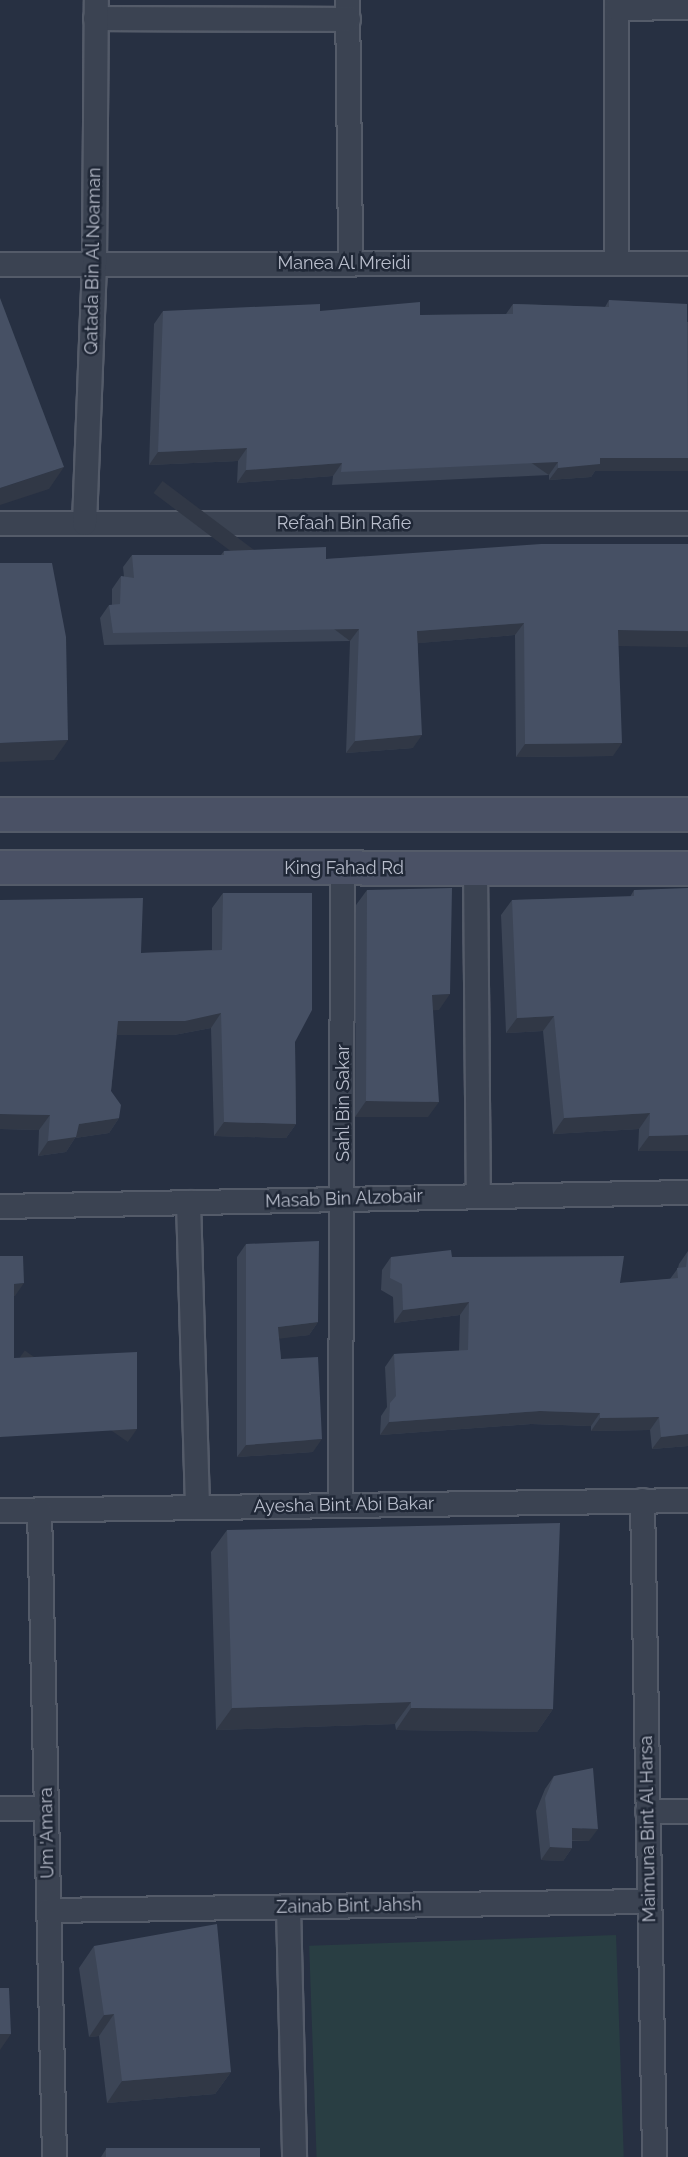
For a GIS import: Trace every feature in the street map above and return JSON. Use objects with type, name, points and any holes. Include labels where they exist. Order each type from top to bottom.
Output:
[{"type":"street","points":[[616,263],[616,4],[688,7]]},
{"type":"street","points":[[95,9],[348,10],[349,263]]},
{"type":"street","name":"Qatada Bin Al Noaman","points":[[84,523],[94,264],[95,9]]},
{"type":"street","name":"Manea Al Mreidi","points":[[0,264],[688,263]]},
{"type":"street","name":"Refaah Bin Rafie","points":[[0,523],[688,523]]},
{"type":"street","points":[[0,814],[688,814]]},
{"type":"street","name":"King Fahad Rd","points":[[0,867],[688,868]]},
{"type":"street","name":"Sahl Bin Sakar","points":[[340,1505],[344,1200],[342,868]]},
{"type":"street","points":[[475,868],[478,1195]]},
{"type":"street","name":"Masab Bin Alzobair","points":[[0,1206],[688,1192]]},
{"type":"street","points":[[188,1202],[197,1507]]},
{"type":"street","name":"Maimuna Bint Al Harsa","points":[[642,1500],[654,2157]]},
{"type":"street","name":"Ayesha Bint Abi Bakar","points":[[0,1510],[688,1500]]},
{"type":"street","name":"Um 'Amara","points":[[39,1510],[54,2157]]},
{"type":"street","points":[[0,1808],[46,1808]]},
{"type":"street","points":[[647,1811],[688,1811]]},
{"type":"street","name":"Zainab Bint Jahsh","points":[[48,1910],[649,1901]]},
{"type":"street","points":[[288,1907],[294,2157]]},
{"type":"green space","points":[[616,1935],[624,2157],[317,2157],[309,1946]]},
{"type":"building","points":[[0,298],[64,467],[0,488]]},
{"type":"building","points":[[609,300],[687,304],[688,458],[600,458],[600,464],[558,468],[558,462],[341,472],[342,463],[246,470],[247,448],[158,452],[163,311],[320,304],[320,311],[420,302],[420,315],[513,314],[513,304],[609,307]]},
{"type":"building","points":[[541,544],[688,544],[688,631],[618,630],[622,743],[525,744],[524,623],[417,631],[422,735],[355,741],[359,629],[113,633],[109,605],[120,604],[121,576],[134,578],[132,555],[224,555],[224,551],[326,547],[326,559]]},
{"type":"building","points":[[0,563],[52,563],[66,637],[68,740],[0,743]]},
{"type":"building","points":[[452,888],[450,994],[432,995],[439,1102],[366,1101],[367,890]]},
{"type":"building","points":[[688,888],[688,1135],[649,1136],[650,1113],[564,1118],[554,1016],[517,1018],[512,900],[634,896],[634,890]]},
{"type":"building","points":[[223,893],[312,893],[312,1010],[295,1042],[296,1124],[224,1122],[221,1013],[185,1021],[118,1021],[111,1091],[121,1105],[119,1118],[79,1124],[76,1137],[48,1141],[50,1115],[0,1114],[0,900],[143,898],[141,953],[222,950]]},
{"type":"building","points":[[319,1241],[318,1322],[278,1327],[281,1359],[318,1357],[322,1439],[246,1445],[246,1244]]},
{"type":"building","points":[[451,1250],[452,1257],[624,1256],[620,1283],[678,1278],[677,1268],[686,1267],[688,1251],[688,1434],[661,1437],[659,1417],[600,1418],[600,1413],[540,1411],[389,1422],[390,1403],[396,1396],[394,1354],[468,1350],[469,1302],[403,1310],[402,1284],[390,1278],[391,1257]]},
{"type":"building","points":[[0,1256],[23,1256],[24,1283],[14,1284],[14,1358],[137,1352],[137,1429],[0,1437]]},
{"type":"building","points":[[560,1523],[553,1709],[411,1708],[411,1702],[232,1708],[227,1530]]},
{"type":"building","points":[[593,1768],[598,1829],[572,1828],[572,1848],[550,1847],[545,1798],[554,1776]]},
{"type":"building","points":[[217,1924],[231,2072],[122,2081],[114,2014],[104,2015],[94,1946]]},
{"type":"building","points":[[0,1988],[9,1988],[11,2034],[0,2034]]},
{"type":"building","points":[[106,2148],[260,2148],[260,2157],[106,2157]]}]
